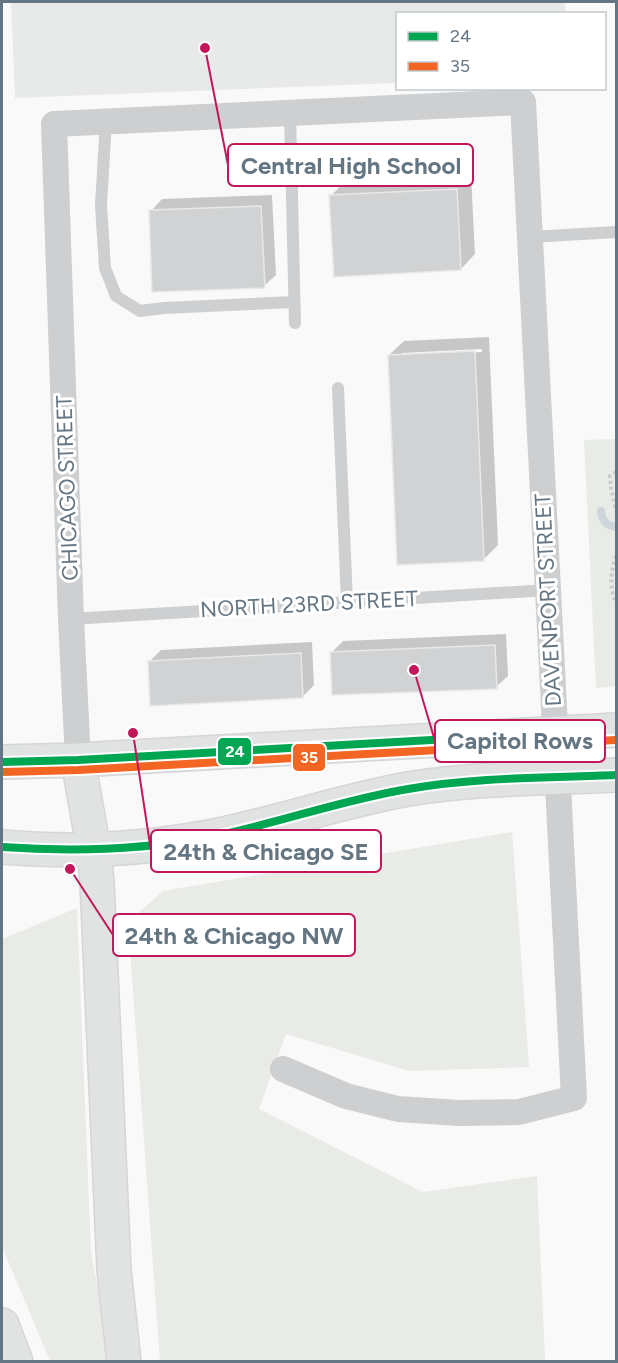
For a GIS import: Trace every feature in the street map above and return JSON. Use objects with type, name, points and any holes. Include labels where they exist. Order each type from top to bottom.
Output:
[{"type":"main road","points":[[2,762],[78,760],[616,730]]},
{"type":"main road","name":"CHICAGO STREET","points":[[78,760],[94,850],[97,882],[114,1270],[124,1362]]},
{"type":"main road","points":[[2,847],[94,850],[159,845],[212,836],[329,806],[410,789],[483,781],[616,775]]},
{"type":"main road","points":[[2,1325],[16,1362]]},
{"type":"street","name":"DAVENPORT STREET","points":[[283,1069],[346,1096],[398,1109],[459,1113],[519,1112],[574,1098],[523,102],[290,113]]},
{"type":"street","points":[[106,122],[290,113]]},
{"type":"street","name":"CHICAGO STREET","points":[[78,760],[54,124],[106,122]]},
{"type":"lane","points":[[290,113],[295,323]]},
{"type":"lane","points":[[106,122],[101,205],[105,268],[116,296],[140,311],[294,302]]},
{"type":"lane","points":[[530,237],[616,232]]},
{"type":"lane","points":[[338,388],[346,602]]},
{"type":"lane","name":"NORTH 23RD STREET","points":[[71,619],[548,590]]},
{"type":"path","points":[[616,472],[610,476],[616,511]]},
{"type":"path","points":[[616,556],[611,574],[612,592],[616,603]]},
{"type":"shaded area","points":[[11,2],[565,2],[565,12],[396,12],[396,83],[15,98]]},
{"type":"shaded area","points":[[616,439],[616,686],[596,688],[584,440]]},
{"type":"shaded area","points":[[512,832],[529,1067],[409,1071],[286,1034],[259,1109],[423,1192],[537,1176],[545,1361],[160,1361],[128,922],[163,891]]},
{"type":"shaded area","points":[[77,908],[91,1252],[111,1361],[50,1361],[2,1242],[2,939]]},
{"type":"building","points":[[457,189],[461,270],[334,277],[329,195]]},
{"type":"building","points":[[261,206],[265,288],[152,292],[149,210]]},
{"type":"building","points":[[475,351],[484,561],[397,565],[388,355]]},
{"type":"building","points":[[495,645],[497,689],[332,695],[330,652]]},
{"type":"building","points":[[301,653],[303,698],[150,706],[148,661]]},
{"type":"waterway","points":[[601,511],[605,522],[616,527]]},
{"type":"transit line","name":"24","points":[[2,762],[78,760],[467,738]]},
{"type":"transit line","name":"35","points":[[2,772],[79,770],[616,740]]},
{"type":"transit line","name":"24","points":[[2,847],[80,849],[158,845],[235,832],[358,799],[434,785],[616,775]]},
{"type":"place","name":"Central High School","points":[[205,48]]},
{"type":"place","name":"Capitol Rows","points":[[414,670]]},
{"type":"place","name":"24th & Chicago SE","points":[[133,733]]},
{"type":"place","name":"24th & Chicago NW","points":[[70,869]]}]
